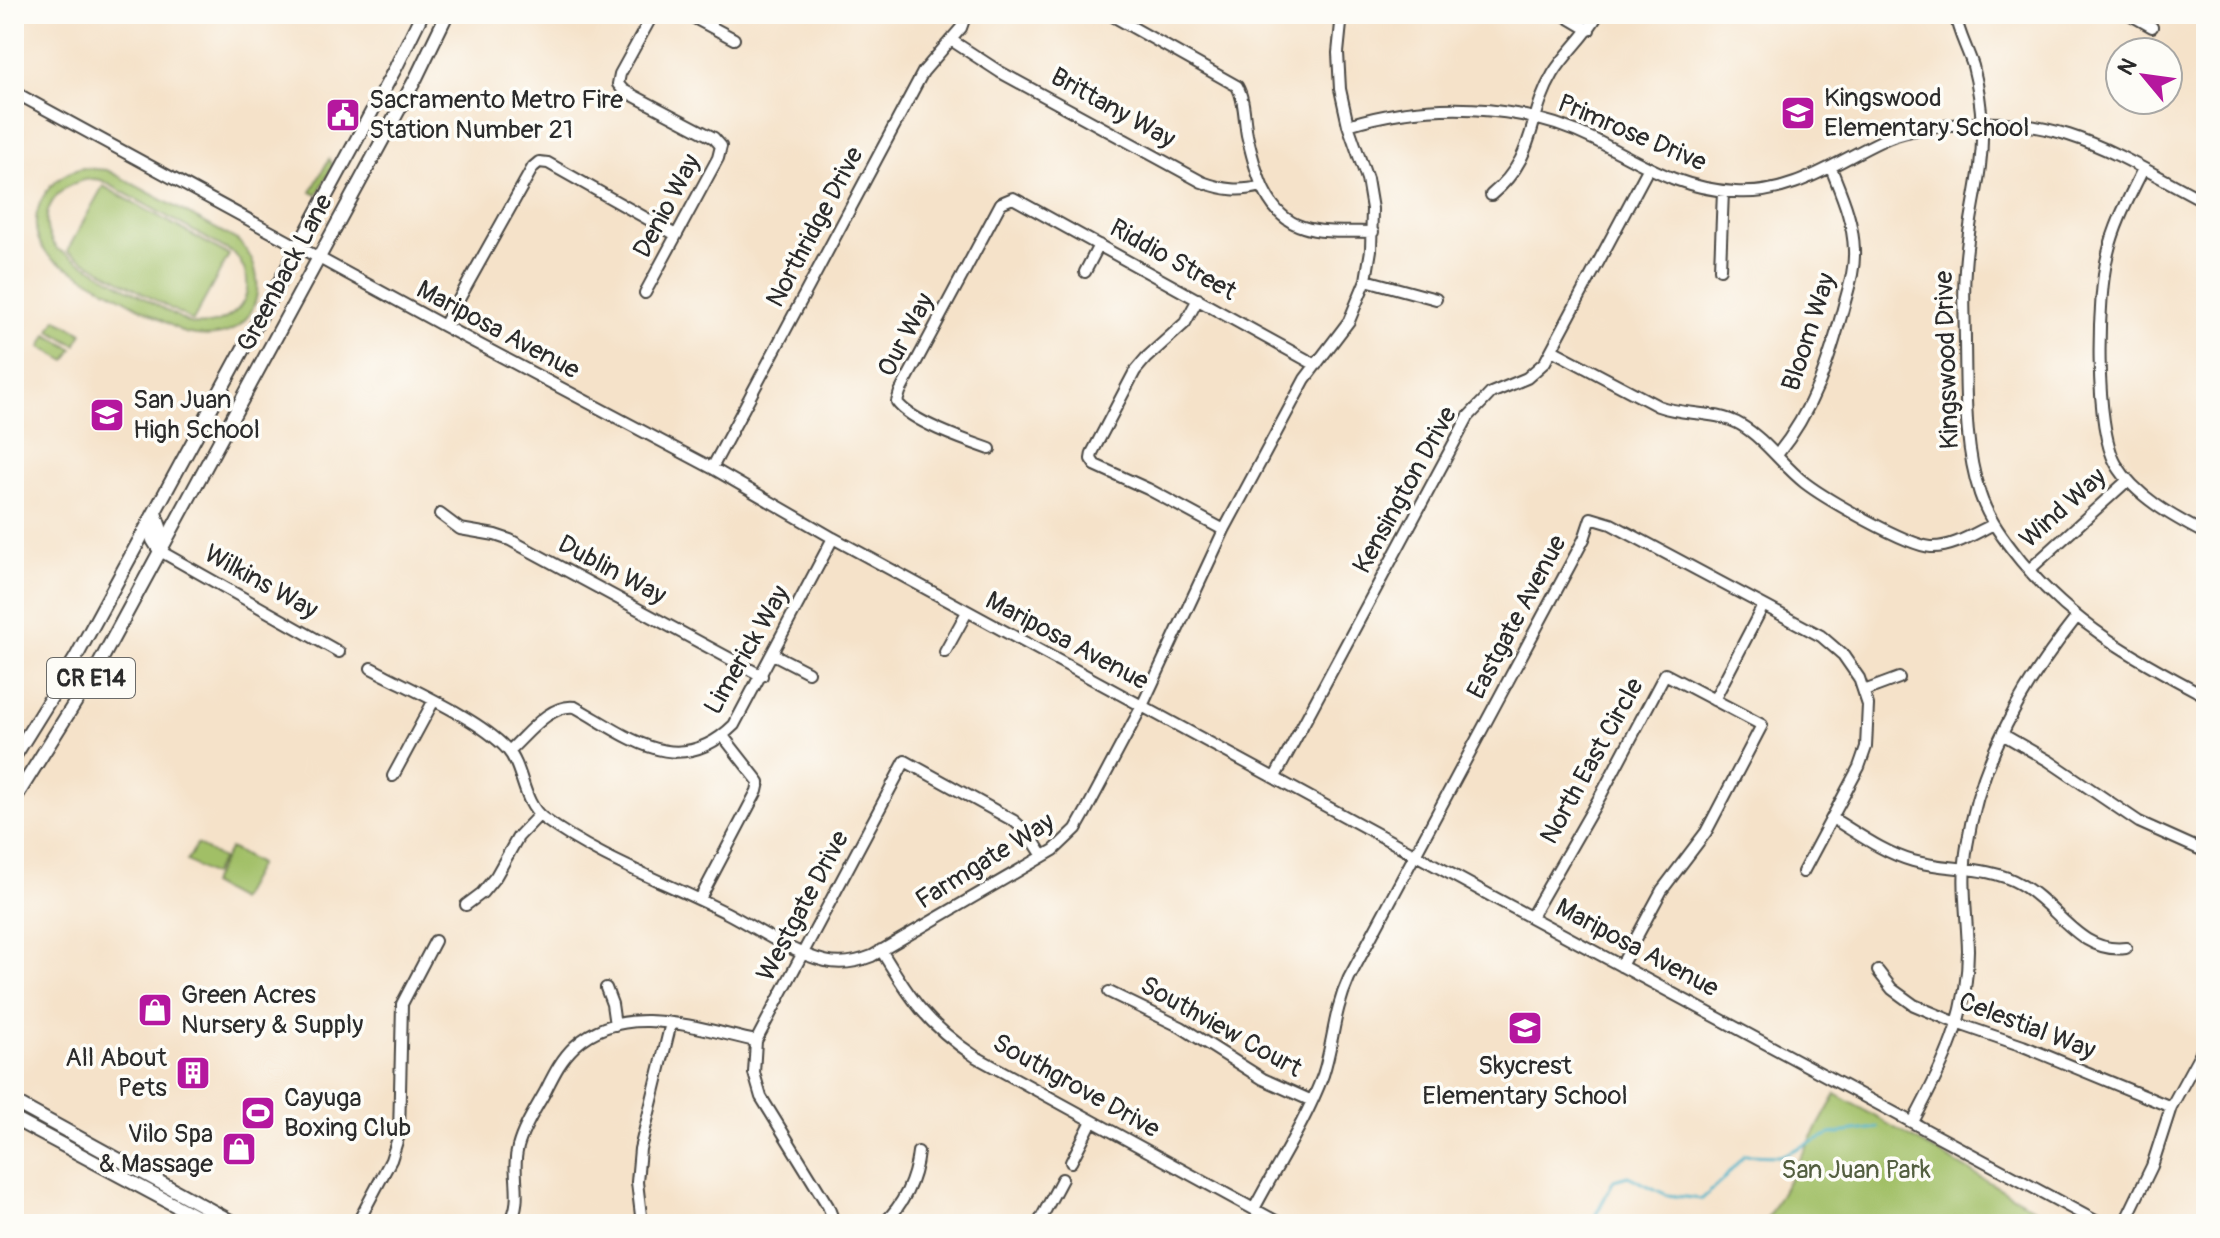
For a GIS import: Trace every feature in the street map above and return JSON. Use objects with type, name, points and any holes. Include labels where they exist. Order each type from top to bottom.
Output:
[{"type":"main road","name":"Greenback Lane","points":[[14,757],[75,659],[422,14]]},
{"type":"main road","name":"Greenback Lane","points":[[14,800],[98,666],[392,123],[447,14]]},
{"type":"main road","points":[[372,111],[392,123]]},
{"type":"main road","points":[[155,513],[160,527],[153,540],[160,551]]},
{"type":"main road","points":[[14,1102],[236,1224]]},
{"type":"main road","points":[[14,1119],[210,1224]]},
{"type":"main road","points":[[81,1153],[90,1151],[119,1166],[136,1169]]},
{"type":"main road","points":[[136,1169],[137,1176],[160,1188],[168,1200]]},
{"type":"street","name":"Denio Way","points":[[645,293],[718,158],[721,146],[714,138],[623,90],[618,84],[620,74],[653,14]]},
{"type":"street","points":[[687,14],[734,39]]},
{"type":"street","name":"Northridge Drive","points":[[712,468],[923,72],[961,28],[966,14]]},
{"type":"street","points":[[1109,14],[1237,86],[1262,186],[1276,210],[1292,223],[1306,228],[1373,232]]},
{"type":"street","name":"Farmgate Way","points":[[539,815],[589,846],[664,885],[700,899],[803,953],[826,962],[841,963],[863,959],[881,950],[1062,843],[1076,829],[1142,706],[1224,530],[1299,389],[1349,321],[1366,280],[1373,232],[1369,190],[1348,125],[1338,77],[1342,14]]},
{"type":"street","points":[[1407,14],[1437,17],[1466,14]]},
{"type":"street","points":[[1562,14],[1589,30]]},
{"type":"street","points":[[1491,195],[1514,172],[1529,143],[1552,75],[1589,30],[1598,14]]},
{"type":"street","name":"Kingswood Drive","points":[[1955,14],[1973,66],[1982,122],[1979,188],[1965,269],[1966,400],[1971,458],[1980,495],[1994,524],[2029,570],[2076,618],[2124,652],[2206,696]]},
{"type":"street","points":[[2130,14],[2152,27]]},
{"type":"street","name":"Brittany Way","points":[[951,40],[1000,72],[1202,182],[1244,191],[1262,186]]},
{"type":"street","name":"Mariposa Avenue","points":[[14,92],[712,468],[967,612],[2101,1224]]},
{"type":"street","name":"Primrose Drive","points":[[1348,125],[1392,114],[1458,110],[1492,111],[1536,118],[1595,140],[1648,169],[1686,184],[1740,192],[1794,184],[1884,140],[1918,129],[1982,122],[2029,125],[2072,134],[2206,202]]},
{"type":"street","points":[[444,326],[533,167],[539,162],[548,163],[676,235]]},
{"type":"street","name":"Bloom Way","points":[[1777,455],[1792,437],[1818,388],[1835,341],[1851,277],[1854,254],[1849,211],[1831,168]]},
{"type":"street","name":"Kensington Drive","points":[[1275,777],[1468,417],[1491,393],[1537,371],[1552,350],[1648,169]]},
{"type":"street","points":[[2143,169],[2113,234],[2101,294],[2103,423],[2111,455],[2128,480],[2168,513],[2206,534]]},
{"type":"street","points":[[1720,269],[1723,191]]},
{"type":"street","name":"Riddio Street","points":[[1007,199],[1013,198],[1316,365]]},
{"type":"street","name":"Our Way","points":[[990,449],[938,428],[901,408],[897,402],[1001,203],[1007,199]]},
{"type":"street","points":[[1085,272],[1099,245]]},
{"type":"street","points":[[1366,280],[1436,299]]},
{"type":"street","points":[[1198,299],[1185,323],[1135,371],[1091,459],[1095,465],[1131,484],[1148,489],[1224,530]]},
{"type":"street","points":[[1552,350],[1658,406],[1672,411],[1715,415],[1739,424],[1806,484],[1907,539],[1930,547],[1963,539],[1994,524]]},
{"type":"street","name":"Wind Way","points":[[2029,570],[2128,480]]},
{"type":"street","name":"Dublin Way","points":[[440,514],[460,529],[510,540],[762,676]]},
{"type":"street","name":"Eastgate Avenue","points":[[1254,1209],[1312,1101],[1325,1068],[1340,998],[1584,539],[1591,518],[1611,524],[1833,645],[1852,666],[1864,691],[1869,719],[1866,747],[1859,767],[1803,872]]},
{"type":"street","name":"Limerick Way","points":[[509,751],[554,711],[565,706],[575,707],[641,744],[670,752],[691,752],[708,747],[734,725],[833,538]]},
{"type":"street","name":"Wilkins Way","points":[[160,551],[339,652]]},
{"type":"street","points":[[1714,700],[1763,606]]},
{"type":"street","points":[[945,652],[967,612]]},
{"type":"street","points":[[1913,1122],[1941,1070],[1959,1024],[1967,966],[1964,869],[1974,808],[1988,764],[2032,677],[2076,618]]},
{"type":"street","points":[[773,654],[808,672]]},
{"type":"street","points":[[371,668],[476,725],[509,751],[539,815],[518,837],[482,893],[466,905]]},
{"type":"street","name":"North East Circle","points":[[1531,917],[1665,674],[1762,725],[1706,832],[1662,890],[1621,966]]},
{"type":"street","points":[[1864,691],[1899,678]]},
{"type":"street","points":[[393,776],[433,702]]},
{"type":"street","points":[[2002,734],[2049,761],[2139,822],[2206,852]]},
{"type":"street","points":[[700,899],[759,782],[723,736]]},
{"type":"street","name":"Westgate Drive","points":[[835,1224],[828,1206],[761,1097],[754,1073],[756,1041],[905,761],[1014,821],[1029,834],[1043,856]]},
{"type":"street","points":[[1832,818],[1888,851],[1912,861],[1992,873],[2027,888],[2090,944],[2102,948],[2126,948]]},
{"type":"street","points":[[357,1224],[391,1160],[399,1135],[402,1004],[435,941]]},
{"type":"street","name":"Southgrove Drive","points":[[881,950],[910,998],[955,1042],[986,1064],[1281,1224]]},
{"type":"street","name":"Celestial Way","points":[[1878,971],[1902,998],[1959,1024],[2023,1046],[2171,1107]]},
{"type":"street","points":[[606,988],[615,1025]]},
{"type":"street","name":"Southview Court","points":[[1109,992],[1181,1027],[1263,1079],[1312,1101]]},
{"type":"street","points":[[509,1224],[519,1199],[516,1157],[525,1128],[560,1063],[584,1038],[634,1021],[671,1023],[756,1041]]},
{"type":"street","points":[[642,1224],[637,1182],[640,1149],[671,1023]]},
{"type":"street","points":[[2124,1224],[2152,1166],[2171,1107],[2206,1043]]},
{"type":"street","points":[[1071,1162],[1092,1121]]},
{"type":"street","points":[[883,1224],[908,1192],[918,1152]]},
{"type":"street","points":[[1038,1224],[1062,1179]]},
{"type":"green space","points":[[329,159],[333,165],[317,195],[311,192]]},
{"type":"green space","points":[[83,168],[107,170],[237,240],[251,259],[257,282],[257,294],[248,316],[234,329],[220,334],[185,333],[52,259],[42,247],[36,219],[46,192],[69,173]],"holes":[[[101,180],[235,254],[244,269],[247,285],[241,306],[224,320],[201,325],[189,323],[57,249],[47,225],[52,202],[69,186],[81,181]]]},
{"type":"green space","points":[[103,186],[229,255],[193,321],[67,251]]},
{"type":"green space","points":[[56,319],[82,333],[76,345],[50,331]]},
{"type":"green space","points":[[47,335],[73,349],[66,361],[41,347]]},
{"type":"green space","points":[[197,844],[222,859],[212,875],[187,861]]},
{"type":"green space","points":[[230,848],[259,864],[239,900],[210,884]]},
{"type":"green space","name":"San Juan Park","points":[[1836,1094],[2039,1211],[2032,1224],[1764,1224]]},
{"type":"waterway","points":[[1591,1224],[1614,1180],[1628,1176],[1667,1195],[1702,1199],[1744,1155],[1780,1156],[1830,1134],[1878,1128]]},
{"type":"place","name":"Kingswood Elementary School","points":[[1798,113]]},
{"type":"place","name":"Sacramento Metro Fire Station Number 21","points":[[343,115]]},
{"type":"place","name":"San Juan High School","points":[[107,415]]},
{"type":"place","name":"Green Acres Nursery & Supply","points":[[155,1010]]},
{"type":"place","name":"Skycrest Elementary School","points":[[1525,1028]]},
{"type":"place","name":"All About Pets","points":[[193,1073]]},
{"type":"place","name":"Cayuga Boxing Club","points":[[258,1113]]},
{"type":"place","name":"Vilo Spa & Massage","points":[[239,1149]]}]
